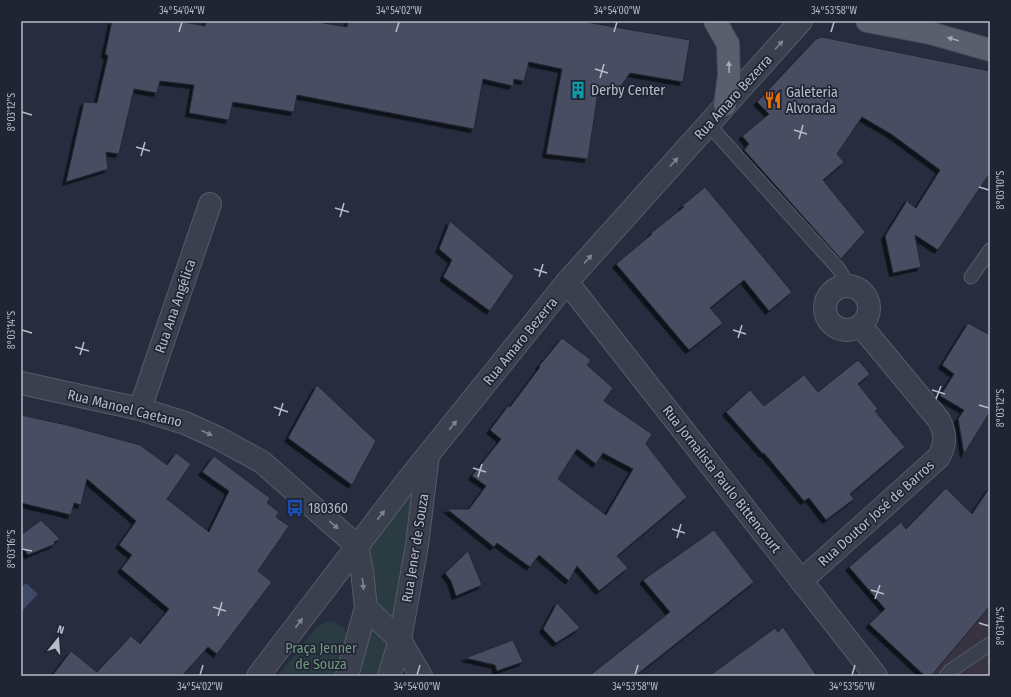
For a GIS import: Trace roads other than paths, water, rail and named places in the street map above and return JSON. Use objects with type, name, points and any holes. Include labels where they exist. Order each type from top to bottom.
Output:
[{"type":"main road","points":[[715,21],[728,44],[729,76],[725,105]]},
{"type":"main road","points":[[867,21],[930,32],[990,50]]},
{"type":"street","name":"Rua Amaro Bezerra","points":[[258,676],[428,455],[567,282],[801,21]]},
{"type":"street","name":"Rua Ana Angélica","points":[[140,409],[210,204]]},
{"type":"street","name":"Rua Jornalista Paulo Bittencourt","points":[[567,282],[876,676]]},
{"type":"street","points":[[847,286],[858,289],[864,294],[868,301],[869,313],[861,326],[853,330],[845,331],[831,324],[825,312],[825,305],[832,292],[847,286]]},
{"type":"street","name":"Rua Doutor José de Barros","points":[[801,581],[939,457],[944,446],[945,431],[939,420],[861,326]]},
{"type":"street","name":"Rua Manoel Caetano","points":[[21,383],[140,409],[185,423],[218,438],[262,462],[357,546]]},
{"type":"street","name":"Rua Jener de Souza","points":[[389,676],[400,640],[417,545],[428,455]]},
{"type":"street","points":[[347,676],[366,608],[362,571],[357,546]]},
{"type":"street","points":[[366,608],[400,640],[421,676]]},
{"type":"lane","points":[[708,124],[838,268],[847,286]]},
{"type":"lane","points":[[971,277],[990,250]]},
{"type":"lane","points":[[946,676],[950,671],[990,644]]},
{"type":"water","points":[[26,583],[38,594],[21,612],[21,588]]},
{"type":"place","name":"Derby Center","points":[[578,90]]},
{"type":"place","name":"Galeteria Alvorada","points":[[773,100]]},
{"type":"place","name":"180360","points":[[295,508]]},
{"type":"park label","name":"Praça Jenner de Souza","points":[[321,656]]}]
